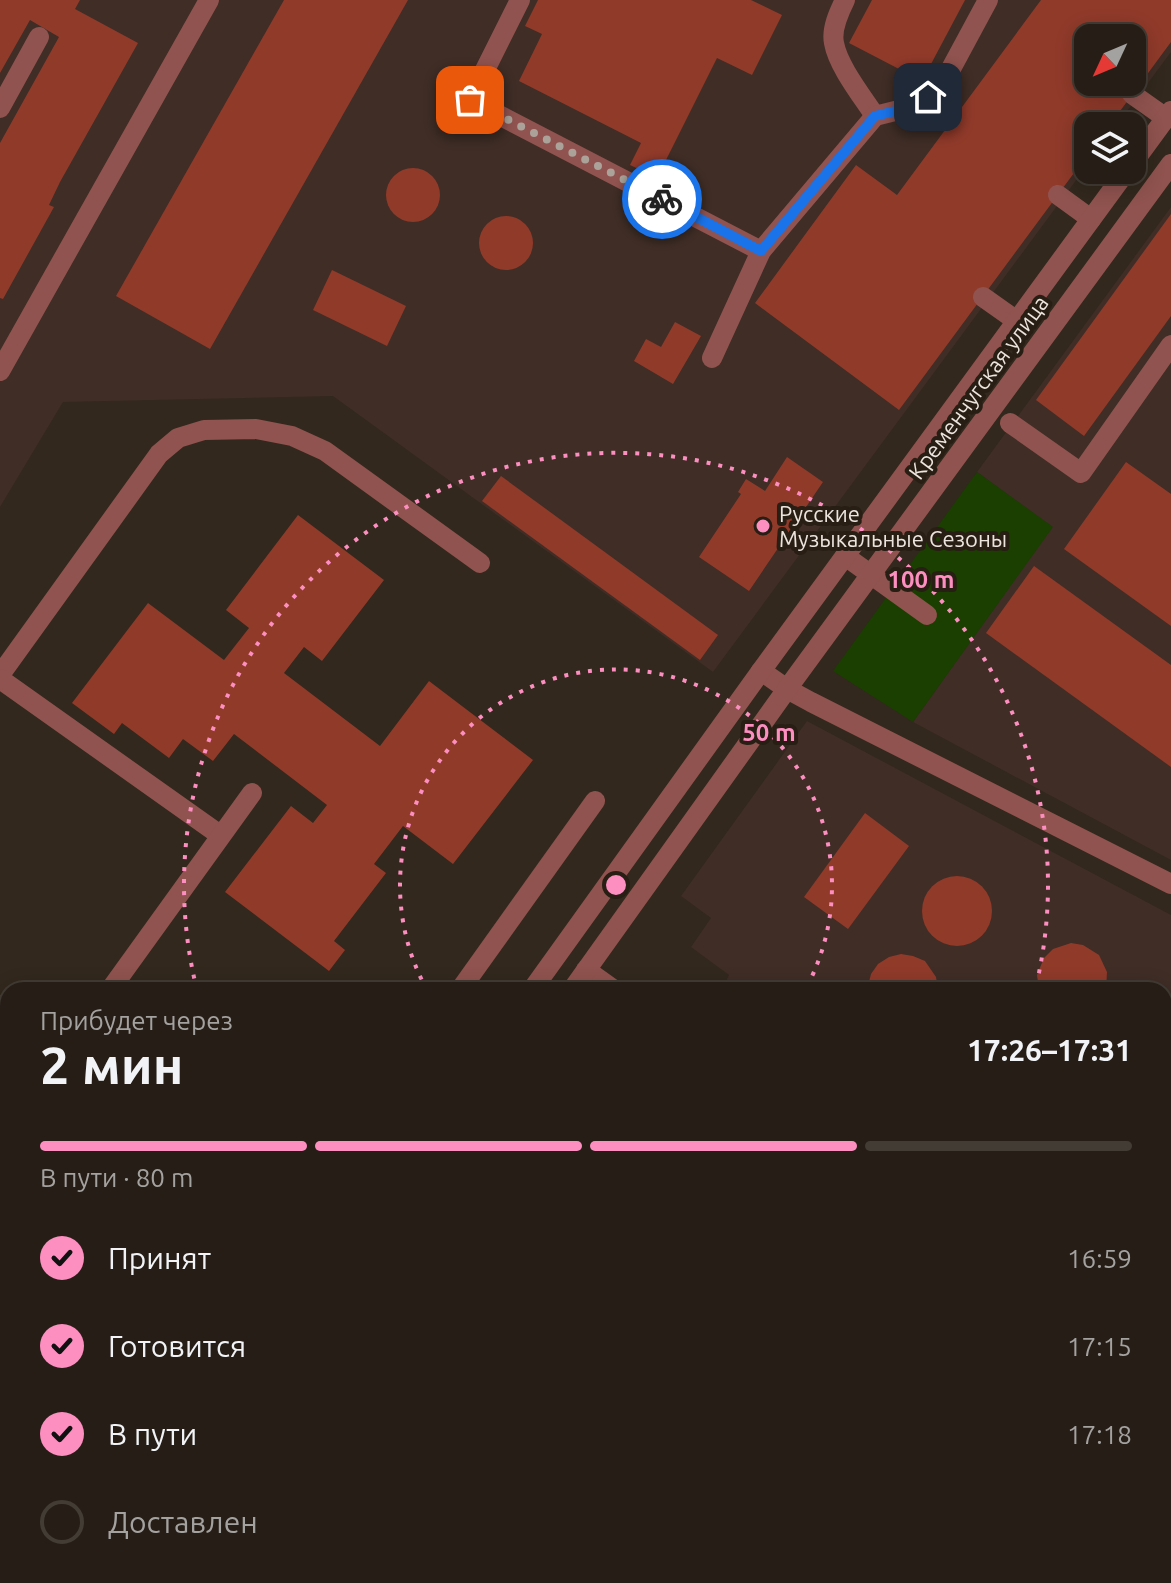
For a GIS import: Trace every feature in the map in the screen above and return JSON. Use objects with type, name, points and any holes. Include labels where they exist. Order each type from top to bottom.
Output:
[{"type":"street","points":[[0,371],[7,345],[209,0]]},
{"type":"street","points":[[520,0],[470,100],[761,251]]},
{"type":"street","points":[[845,0],[837,16],[833,42],[842,64],[875,116]]},
{"type":"street","points":[[712,358],[761,251],[875,116],[907,108],[928,97],[937,88],[946,78],[988,0]]},
{"type":"street","points":[[0,108],[39,37]]},
{"type":"street","points":[[1136,96],[1168,114],[1146,145]]},
{"type":"street","name":"Кременчугская улица","points":[[578,982],[787,689],[1171,164]]},
{"type":"street","name":"Кременчугская улица","points":[[538,982],[1117,184]]},
{"type":"street","points":[[1058,195],[1091,219]]},
{"type":"street","points":[[983,297],[1017,321]]},
{"type":"street","points":[[1010,423],[1081,473],[1171,345]]},
{"type":"street","points":[[220,835],[0,677],[159,454],[178,438],[204,430],[256,429],[292,436],[325,451],[480,563]]},
{"type":"street","points":[[845,556],[927,615]]},
{"type":"street","points":[[761,671],[787,689],[1171,884]]},
{"type":"street","points":[[116,982],[252,793]]},
{"type":"street","points":[[466,982],[595,801]]},
{"type":"street","points":[[586,970],[603,982]]},
{"type":"shaded area","points":[[0,0],[1134,0],[1171,26],[1171,52],[1146,86],[1146,24],[1074,24],[1074,96],[1138,96],[1126,112],[1074,112],[1074,183],[713,672],[333,396],[63,402],[0,507]]},
{"type":"shaded area","points":[[1171,207],[1171,860],[913,722],[1052,527],[977,472]]},
{"type":"shaded area","points":[[807,721],[1171,915],[1171,982],[726,982],[729,975],[691,947],[711,918],[681,896]]},
{"type":"green space","points":[[977,472],[1053,527],[913,722],[833,671]]},
{"type":"building","points":[[0,0],[80,0],[75,9],[138,43],[60,182],[49,205],[54,207],[3,299],[0,298],[0,143],[59,37],[30,20],[0,73]]},
{"type":"building","points":[[284,0],[408,0],[210,349],[116,296]]},
{"type":"building","points":[[538,0],[751,0],[782,15],[752,75],[717,58],[657,178],[630,165],[641,143],[519,81],[542,34],[525,26]]},
{"type":"building","points":[[872,0],[965,0],[922,81],[849,43]]},
{"type":"building","points":[[1041,0],[1171,0],[1171,42],[1146,76],[1146,24],[1074,24],[1074,96],[1131,96],[1119,112],[1074,112],[1074,173],[899,410],[755,303],[856,165],[897,195]]},
{"type":"building","points":[[413,168],[432,176],[440,195],[432,214],[413,222],[394,214],[386,195],[394,176]]},
{"type":"building","points":[[1171,214],[1171,316],[1084,436],[1036,400]]},
{"type":"building","points":[[506,216],[525,224],[533,243],[525,262],[506,270],[487,262],[479,243],[487,224]]},
{"type":"building","points":[[332,270],[406,306],[387,346],[313,310]]},
{"type":"building","points":[[675,322],[701,336],[673,384],[634,361],[646,339],[661,347]]},
{"type":"building","points":[[787,457],[823,482],[749,591],[699,557],[741,494],[738,492],[746,479],[765,491]]},
{"type":"building","points":[[1126,462],[1171,494],[1171,626],[1064,549]]},
{"type":"building","points":[[501,476],[718,635],[700,660],[482,501]]},
{"type":"building","points":[[298,515],[384,580],[322,661],[304,647],[284,673],[380,746],[429,681],[533,760],[453,864],[403,826],[374,864],[386,873],[334,941],[345,950],[329,971],[225,892],[291,806],[313,823],[327,805],[234,734],[213,761],[183,739],[169,758],[122,723],[114,734],[72,703],[148,603],[224,660],[249,628],[226,610]]},
{"type":"building","points":[[1034,566],[1171,665],[1171,767],[986,633]]},
{"type":"building","points":[[865,813],[909,846],[848,929],[804,897]]},
{"type":"building","points":[[964,876],[986,891],[992,911],[990,925],[982,936],[971,944],[950,946],[932,936],[924,925],[922,904],[932,886],[943,878]]},
{"type":"building","points":[[1071,943],[1083,945],[1099,955],[1107,972],[1106,982],[1038,982],[1037,975],[1044,958],[1053,949]]},
{"type":"building","points":[[901,954],[925,961],[937,982],[869,982],[878,964]]},
{"type":"way so far","points":[[470,100],[662,199]]},
{"type":"place","name":"Русские Музыкальные Сезоны","points":[[763,526]]},
{"type":"route","points":[[662,199],[761,251],[875,116],[907,108],[928,97]]}]
